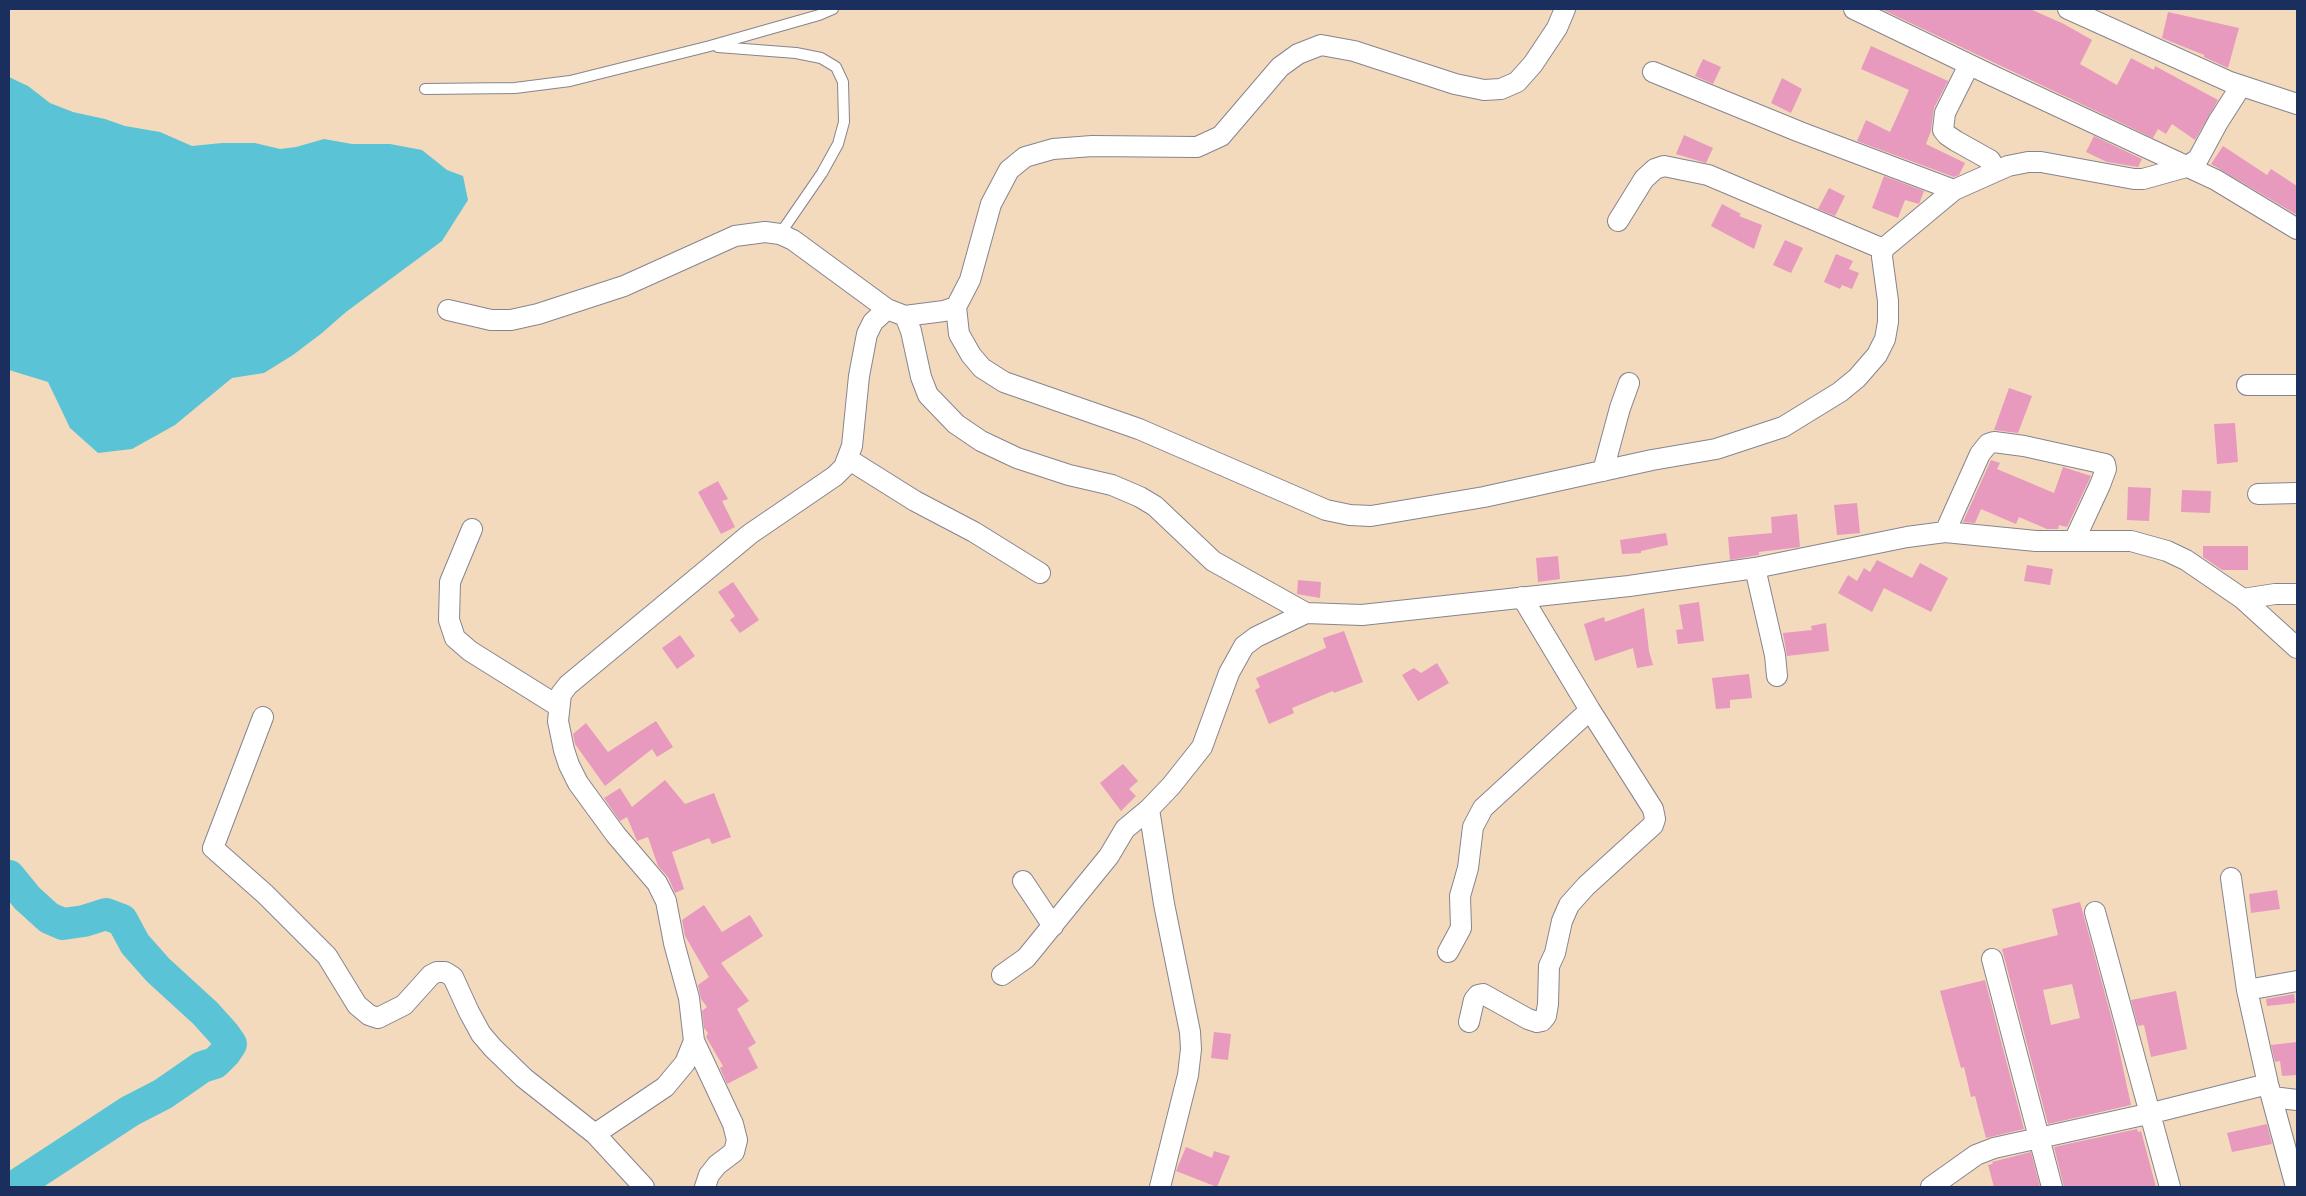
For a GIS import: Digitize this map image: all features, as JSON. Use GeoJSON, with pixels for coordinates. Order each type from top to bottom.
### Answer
{"type":"FeatureCollection","features":[{"type":"Feature","properties":{"kind":"street"},"geometry":{"type":"LineString","coordinates":[[1565,9],[1557,28],[1533,64],[1517,82],[1501,89],[1484,90],[1454,84],[1354,51],[1321,44],[1298,54],[1280,67],[1221,136],[1197,147],[1092,146],[1053,148],[1025,157],[1009,170],[991,204],[970,280],[956,307],[959,334],[971,355],[982,368],[1004,382],[1140,429],[1326,510],[1350,515],[1371,516],[1484,497],[1652,460],[1716,449],[1783,427],[1840,392],[1877,355],[1885,339],[1888,312],[1882,257],[1884,249],[1954,190],[2018,164],[2040,162],[2134,179],[2186,167],[2198,159],[2218,122],[2241,86]]}},
{"type":"Feature","properties":{"kind":"street"},"geometry":{"type":"LineString","coordinates":[[1854,9],[1969,65],[2216,180],[2297,228]]}},
{"type":"Feature","properties":{"kind":"street"},"geometry":{"type":"LineString","coordinates":[[2068,9],[2241,86],[2297,104]]}},
{"type":"Feature","properties":{"kind":"street"},"geometry":{"type":"LineString","coordinates":[[1969,65],[1945,113],[1943,130],[1946,135],[1990,160],[1997,171]]}},
{"type":"Feature","properties":{"kind":"street"},"geometry":{"type":"LineString","coordinates":[[1653,72],[1800,132],[1954,190]]}},
{"type":"Feature","properties":{"kind":"street"},"geometry":{"type":"LineString","coordinates":[[1618,221],[1644,179],[1656,169],[1664,166],[1708,176],[1884,249]]}},
{"type":"Feature","properties":{"kind":"street"},"geometry":{"type":"LineString","coordinates":[[448,310],[491,320],[511,320],[538,314],[624,286],[735,236],[765,232],[780,234],[800,244],[896,312],[911,330],[921,377],[928,395],[956,424],[981,441],[1017,458],[1069,475],[1112,485],[1140,496],[1155,506],[1213,561],[1306,613],[1362,616],[1629,586],[1755,568],[1907,537],[1945,532],[2036,541],[2131,541],[2168,551],[2186,560],[2243,599],[2297,648]]}},
{"type":"Feature","properties":{"kind":"street"},"geometry":{"type":"LineString","coordinates":[[705,1187],[709,1175],[717,1165],[734,1152],[737,1140],[733,1124],[694,1042],[689,998],[674,943],[666,900],[644,865],[616,835],[578,784],[564,750],[558,721],[558,706],[561,694],[568,685],[750,534],[835,476],[844,467],[848,460],[854,430],[858,376],[867,334],[873,322],[896,312],[924,314],[956,307]]}},
{"type":"Feature","properties":{"kind":"street"},"geometry":{"type":"LineString","coordinates":[[1603,471],[1620,408],[1629,383]]}},
{"type":"Feature","properties":{"kind":"street"},"geometry":{"type":"LineString","coordinates":[[2247,385],[2297,385]]}},
{"type":"Feature","properties":{"kind":"street"},"geometry":{"type":"LineString","coordinates":[[1945,532],[1980,454],[1988,444],[1994,442],[2024,446],[2105,464],[2106,469],[2100,485],[2074,541]]}},
{"type":"Feature","properties":{"kind":"street"},"geometry":{"type":"LineString","coordinates":[[848,460],[915,501],[974,532],[1040,573]]}},
{"type":"Feature","properties":{"kind":"street"},"geometry":{"type":"LineString","coordinates":[[2258,494],[2297,493]]}},
{"type":"Feature","properties":{"kind":"street"},"geometry":{"type":"LineString","coordinates":[[472,529],[450,582],[449,620],[455,638],[470,651],[558,706]]}},
{"type":"Feature","properties":{"kind":"street"},"geometry":{"type":"LineString","coordinates":[[1755,568],[1775,655],[1777,676]]}},
{"type":"Feature","properties":{"kind":"street"},"geometry":{"type":"LineString","coordinates":[[2243,599],[2274,594],[2297,594]]}},
{"type":"Feature","properties":{"kind":"street"},"geometry":{"type":"LineString","coordinates":[[1469,1022],[1474,1000],[1478,995],[1483,994],[1528,1019],[1537,1022],[1542,1021],[1546,1016],[1548,1004],[1549,966],[1555,953],[1562,921],[1569,905],[1586,886],[1653,825],[1655,818],[1653,809],[1590,710],[1522,597]]}},
{"type":"Feature","properties":{"kind":"street"},"geometry":{"type":"LineString","coordinates":[[1002,975],[1026,958],[1112,851],[1125,829],[1171,786],[1202,747],[1229,673],[1244,646],[1256,637],[1306,613]]}},
{"type":"Feature","properties":{"kind":"street"},"geometry":{"type":"LineString","coordinates":[[1448,952],[1461,928],[1460,896],[1468,868],[1473,827],[1483,808],[1590,710]]}},
{"type":"Feature","properties":{"kind":"street"},"geometry":{"type":"LineString","coordinates":[[263,717],[213,848],[265,894],[327,956],[356,1005],[369,1015],[378,1018],[404,1005],[431,975],[437,972],[445,972],[453,976],[469,1012],[493,1048],[524,1078],[595,1134],[644,1187]]}},
{"type":"Feature","properties":{"kind":"street"},"geometry":{"type":"LineString","coordinates":[[1148,809],[1162,894],[1190,1032],[1191,1049],[1188,1075],[1160,1187]]}},
{"type":"Feature","properties":{"kind":"street"},"geometry":{"type":"LineString","coordinates":[[2231,878],[2247,990],[2270,1090],[2296,1187]]}},
{"type":"Feature","properties":{"kind":"street"},"geometry":{"type":"LineString","coordinates":[[1023,881],[1053,926]]}},
{"type":"Feature","properties":{"kind":"street"},"geometry":{"type":"LineString","coordinates":[[2095,912],[2152,1113],[2170,1187]]}},
{"type":"Feature","properties":{"kind":"street"},"geometry":{"type":"LineString","coordinates":[[1992,959],[2052,1187]]}},
{"type":"Feature","properties":{"kind":"street"},"geometry":{"type":"LineString","coordinates":[[2247,990],[2297,981]]}},
{"type":"Feature","properties":{"kind":"street"},"geometry":{"type":"LineString","coordinates":[[595,1134],[665,1087],[685,1063],[694,1042]]}},
{"type":"Feature","properties":{"kind":"street"},"geometry":{"type":"LineString","coordinates":[[1931,1187],[1976,1155],[1994,1148],[2038,1137],[2270,1090],[2297,1100]]}},
{"type":"Feature","properties":{"kind":"lane"},"geometry":{"type":"LineString","coordinates":[[425,89],[515,88],[570,81],[710,46],[819,15],[833,9]]}},
{"type":"Feature","properties":{"kind":"lane"},"geometry":{"type":"LineString","coordinates":[[710,46],[796,53],[821,58],[836,68],[844,82],[844,122],[838,144],[822,173],[780,234]]}},
{"type":"Feature","properties":{"kind":"water"},"geometry":{"type":"Polygon","coordinates":[[[9,77],[28,86],[50,103],[73,112],[105,119],[125,126],[160,132],[192,146],[222,143],[255,143],[280,149],[296,147],[324,139],[352,144],[390,144],[422,150],[447,170],[463,176],[468,200],[442,241],[346,312],[293,355],[264,373],[232,378],[175,425],[132,449],[98,453],[70,428],[48,382],[9,370],[9,77]]]}},
{"type":"Feature","properties":{"kind":"building"},"geometry":{"type":"Polygon","coordinates":[[[1881,9],[2030,9],[2064,24],[2092,40],[2080,64],[2117,85],[2131,58],[2154,70],[2155,66],[2218,100],[2195,140],[2172,124],[2166,134],[2158,129],[2153,138],[1881,9]]]}},
{"type":"Feature","properties":{"kind":"building"},"geometry":{"type":"Polygon","coordinates":[[[2168,12],[2239,28],[2228,68],[2204,57],[2204,55],[2162,38],[2168,12]]]}},
{"type":"Feature","properties":{"kind":"building"},"geometry":{"type":"Polygon","coordinates":[[[1871,46],[1948,81],[1934,108],[1931,131],[1926,144],[1965,163],[1959,175],[1954,177],[1857,141],[1866,120],[1890,132],[1909,90],[1861,69],[1871,46]]]}},
{"type":"Feature","properties":{"kind":"building"},"geometry":{"type":"Polygon","coordinates":[[[1703,59],[1721,67],[1713,84],[1695,76],[1703,59]]]}},
{"type":"Feature","properties":{"kind":"building"},"geometry":{"type":"Polygon","coordinates":[[[1782,78],[1802,89],[1791,113],[1771,103],[1782,78]]]}},
{"type":"Feature","properties":{"kind":"building"},"geometry":{"type":"Polygon","coordinates":[[[1684,135],[1713,148],[1706,163],[1676,154],[1684,135]]]}},
{"type":"Feature","properties":{"kind":"building"},"geometry":{"type":"Polygon","coordinates":[[[2094,136],[2142,159],[2138,167],[2107,162],[2086,152],[2094,136]]]}},
{"type":"Feature","properties":{"kind":"building"},"geometry":{"type":"Polygon","coordinates":[[[2223,146],[2267,175],[2271,169],[2297,186],[2297,215],[2211,164],[2223,146]]]}},
{"type":"Feature","properties":{"kind":"building"},"geometry":{"type":"Polygon","coordinates":[[[1884,176],[1924,191],[1919,204],[1905,200],[1898,218],[1872,208],[1884,176]]]}},
{"type":"Feature","properties":{"kind":"building"},"geometry":{"type":"Polygon","coordinates":[[[1829,188],[1845,196],[1835,216],[1818,209],[1829,188]]]}},
{"type":"Feature","properties":{"kind":"building"},"geometry":{"type":"Polygon","coordinates":[[[1722,204],[1741,214],[1739,216],[1762,225],[1754,249],[1711,226],[1722,204]]]}},
{"type":"Feature","properties":{"kind":"building"},"geometry":{"type":"Polygon","coordinates":[[[1785,240],[1803,248],[1791,273],[1773,265],[1785,240]]]}},
{"type":"Feature","properties":{"kind":"building"},"geometry":{"type":"Polygon","coordinates":[[[1836,254],[1853,261],[1849,269],[1859,273],[1852,289],[1842,285],[1840,289],[1824,282],[1836,254]]]}},
{"type":"Feature","properties":{"kind":"building"},"geometry":{"type":"Polygon","coordinates":[[[2009,388],[2032,396],[2018,433],[1994,430],[2009,388]]]}},
{"type":"Feature","properties":{"kind":"building"},"geometry":{"type":"Polygon","coordinates":[[[2235,423],[2238,462],[2217,464],[2214,424],[2235,423]]]}},
{"type":"Feature","properties":{"kind":"building"},"geometry":{"type":"Polygon","coordinates":[[[1991,460],[2000,463],[1997,469],[2054,493],[2063,467],[2091,476],[2067,527],[2059,525],[2058,529],[2047,529],[2019,517],[2016,524],[1981,509],[1975,523],[1963,522],[1991,460]]]}},
{"type":"Feature","properties":{"kind":"building"},"geometry":{"type":"Polygon","coordinates":[[[718,481],[728,499],[722,501],[735,527],[721,534],[698,492],[718,481]]]}},
{"type":"Feature","properties":{"kind":"building"},"geometry":{"type":"Polygon","coordinates":[[[2128,487],[2151,488],[2149,521],[2127,520],[2128,487]]]}},
{"type":"Feature","properties":{"kind":"building"},"geometry":{"type":"Polygon","coordinates":[[[2182,490],[2211,491],[2210,513],[2181,512],[2182,490]]]}},
{"type":"Feature","properties":{"kind":"building"},"geometry":{"type":"Polygon","coordinates":[[[1857,503],[1860,533],[1837,535],[1834,505],[1857,503]]]}},
{"type":"Feature","properties":{"kind":"building"},"geometry":{"type":"Polygon","coordinates":[[[1797,514],[1800,547],[1759,552],[1759,555],[1730,560],[1728,537],[1772,533],[1771,517],[1797,514]]]}},
{"type":"Feature","properties":{"kind":"building"},"geometry":{"type":"Polygon","coordinates":[[[1666,533],[1668,545],[1641,551],[1641,553],[1622,554],[1620,540],[1666,533]]]}},
{"type":"Feature","properties":{"kind":"building"},"geometry":{"type":"Polygon","coordinates":[[[2203,546],[2248,546],[2248,570],[2222,570],[2203,557],[2203,546]]]}},
{"type":"Feature","properties":{"kind":"building"},"geometry":{"type":"Polygon","coordinates":[[[1558,556],[1560,579],[1538,582],[1536,558],[1558,556]]]}},
{"type":"Feature","properties":{"kind":"building"},"geometry":{"type":"Polygon","coordinates":[[[1877,560],[1912,578],[1920,563],[1948,578],[1931,612],[1884,588],[1872,612],[1838,593],[1848,575],[1857,581],[1864,568],[1870,572],[1877,560]]]}},
{"type":"Feature","properties":{"kind":"building"},"geometry":{"type":"Polygon","coordinates":[[[2027,565],[2053,569],[2050,585],[2024,581],[2027,565]]]}},
{"type":"Feature","properties":{"kind":"building"},"geometry":{"type":"Polygon","coordinates":[[[1298,580],[1321,582],[1320,598],[1297,594],[1298,580]]]}},
{"type":"Feature","properties":{"kind":"building"},"geometry":{"type":"Polygon","coordinates":[[[733,582],[759,620],[740,633],[730,620],[735,616],[718,592],[733,582]]]}},
{"type":"Feature","properties":{"kind":"building"},"geometry":{"type":"Polygon","coordinates":[[[1699,602],[1704,641],[1678,644],[1676,630],[1683,629],[1679,605],[1699,602]]]}},
{"type":"Feature","properties":{"kind":"building"},"geometry":{"type":"Polygon","coordinates":[[[1644,608],[1649,651],[1653,665],[1637,668],[1633,648],[1595,661],[1584,624],[1604,617],[1605,622],[1644,608]]]}},
{"type":"Feature","properties":{"kind":"building"},"geometry":{"type":"Polygon","coordinates":[[[1826,623],[1829,651],[1787,656],[1783,633],[1812,630],[1811,626],[1826,623]]]}},
{"type":"Feature","properties":{"kind":"building"},"geometry":{"type":"Polygon","coordinates":[[[1344,631],[1363,682],[1334,693],[1333,691],[1292,708],[1294,713],[1269,724],[1255,690],[1260,687],[1256,678],[1326,648],[1323,638],[1344,631]]]}},
{"type":"Feature","properties":{"kind":"building"},"geometry":{"type":"Polygon","coordinates":[[[680,635],[695,656],[677,669],[662,648],[680,635]]]}},
{"type":"Feature","properties":{"kind":"building"},"geometry":{"type":"Polygon","coordinates":[[[1437,663],[1449,683],[1418,701],[1402,675],[1414,668],[1421,673],[1437,663]]]}},
{"type":"Feature","properties":{"kind":"building"},"geometry":{"type":"Polygon","coordinates":[[[1749,674],[1752,698],[1730,700],[1730,708],[1716,709],[1712,678],[1749,674]]]}},
{"type":"Feature","properties":{"kind":"building"},"geometry":{"type":"Polygon","coordinates":[[[656,721],[673,747],[657,757],[652,749],[605,786],[575,744],[573,734],[586,723],[608,752],[656,721]]]}},
{"type":"Feature","properties":{"kind":"building"},"geometry":{"type":"Polygon","coordinates":[[[1123,764],[1138,781],[1129,789],[1136,796],[1121,811],[1100,783],[1123,764]]]}},
{"type":"Feature","properties":{"kind":"building"},"geometry":{"type":"Polygon","coordinates":[[[665,780],[685,804],[714,793],[731,837],[712,844],[709,838],[672,852],[684,889],[675,893],[668,877],[658,866],[648,837],[637,841],[627,817],[620,821],[604,798],[620,788],[632,807],[665,780]]]}},
{"type":"Feature","properties":{"kind":"building"},"geometry":{"type":"Polygon","coordinates":[[[2277,890],[2280,909],[2251,913],[2249,894],[2277,890]]]}},
{"type":"Feature","properties":{"kind":"building"},"geometry":{"type":"Polygon","coordinates":[[[2080,902],[2115,1031],[2131,1105],[2048,1124],[2002,949],[2058,935],[2052,909],[2080,902]],[[2072,984],[2043,990],[2051,1025],[2080,1018],[2072,984]]]}},
{"type":"Feature","properties":{"kind":"building"},"geometry":{"type":"Polygon","coordinates":[[[704,905],[722,932],[750,915],[763,936],[721,963],[749,1001],[737,1009],[756,1043],[748,1048],[758,1068],[727,1084],[720,1068],[723,1066],[706,1037],[708,1033],[704,1028],[702,1011],[707,1007],[701,999],[698,985],[709,977],[685,936],[682,920],[704,905]]]}},
{"type":"Feature","properties":{"kind":"building"},"geometry":{"type":"Polygon","coordinates":[[[1985,980],[2024,1129],[1986,1138],[1975,1096],[1971,1097],[1964,1067],[1961,1068],[1940,991],[1985,980]]]}},
{"type":"Feature","properties":{"kind":"building"},"geometry":{"type":"Polygon","coordinates":[[[2176,991],[2187,1049],[2151,1057],[2144,1025],[2138,1026],[2131,1000],[2176,991]]]}},
{"type":"Feature","properties":{"kind":"building"},"geometry":{"type":"Polygon","coordinates":[[[2294,994],[2295,1003],[2267,1006],[2266,999],[2294,994]]]}},
{"type":"Feature","properties":{"kind":"building"},"geometry":{"type":"Polygon","coordinates":[[[1214,1032],[1231,1034],[1228,1060],[1211,1058],[1214,1032]]]}},
{"type":"Feature","properties":{"kind":"building"},"geometry":{"type":"Polygon","coordinates":[[[2297,1042],[2297,1075],[2282,1076],[2280,1061],[2275,1062],[2271,1045],[2297,1042]]]}},
{"type":"Feature","properties":{"kind":"building"},"geometry":{"type":"Polygon","coordinates":[[[2267,1124],[2272,1144],[2232,1152],[2227,1133],[2267,1124]]]}},
{"type":"Feature","properties":{"kind":"building"},"geometry":{"type":"Polygon","coordinates":[[[2137,1129],[2138,1132],[2141,1131],[2156,1187],[2064,1187],[2054,1147],[2137,1129]]]}},
{"type":"Feature","properties":{"kind":"building"},"geometry":{"type":"Polygon","coordinates":[[[1186,1147],[1212,1158],[1214,1151],[1230,1156],[1217,1187],[1176,1171],[1186,1147]]]}},
{"type":"Feature","properties":{"kind":"building"},"geometry":{"type":"Polygon","coordinates":[[[2031,1152],[2040,1187],[1994,1187],[1988,1165],[1993,1164],[1992,1162],[2031,1152]]]}},
{"type":"Feature","properties":{"kind":"waterway"},"geometry":{"type":"LineString","coordinates":[[9,876],[27,898],[49,918],[63,924],[84,921],[106,914],[122,920],[135,944],[158,970],[205,1013],[231,1044],[215,1063],[202,1067],[163,1094],[130,1111],[14,1187]]}}]}
